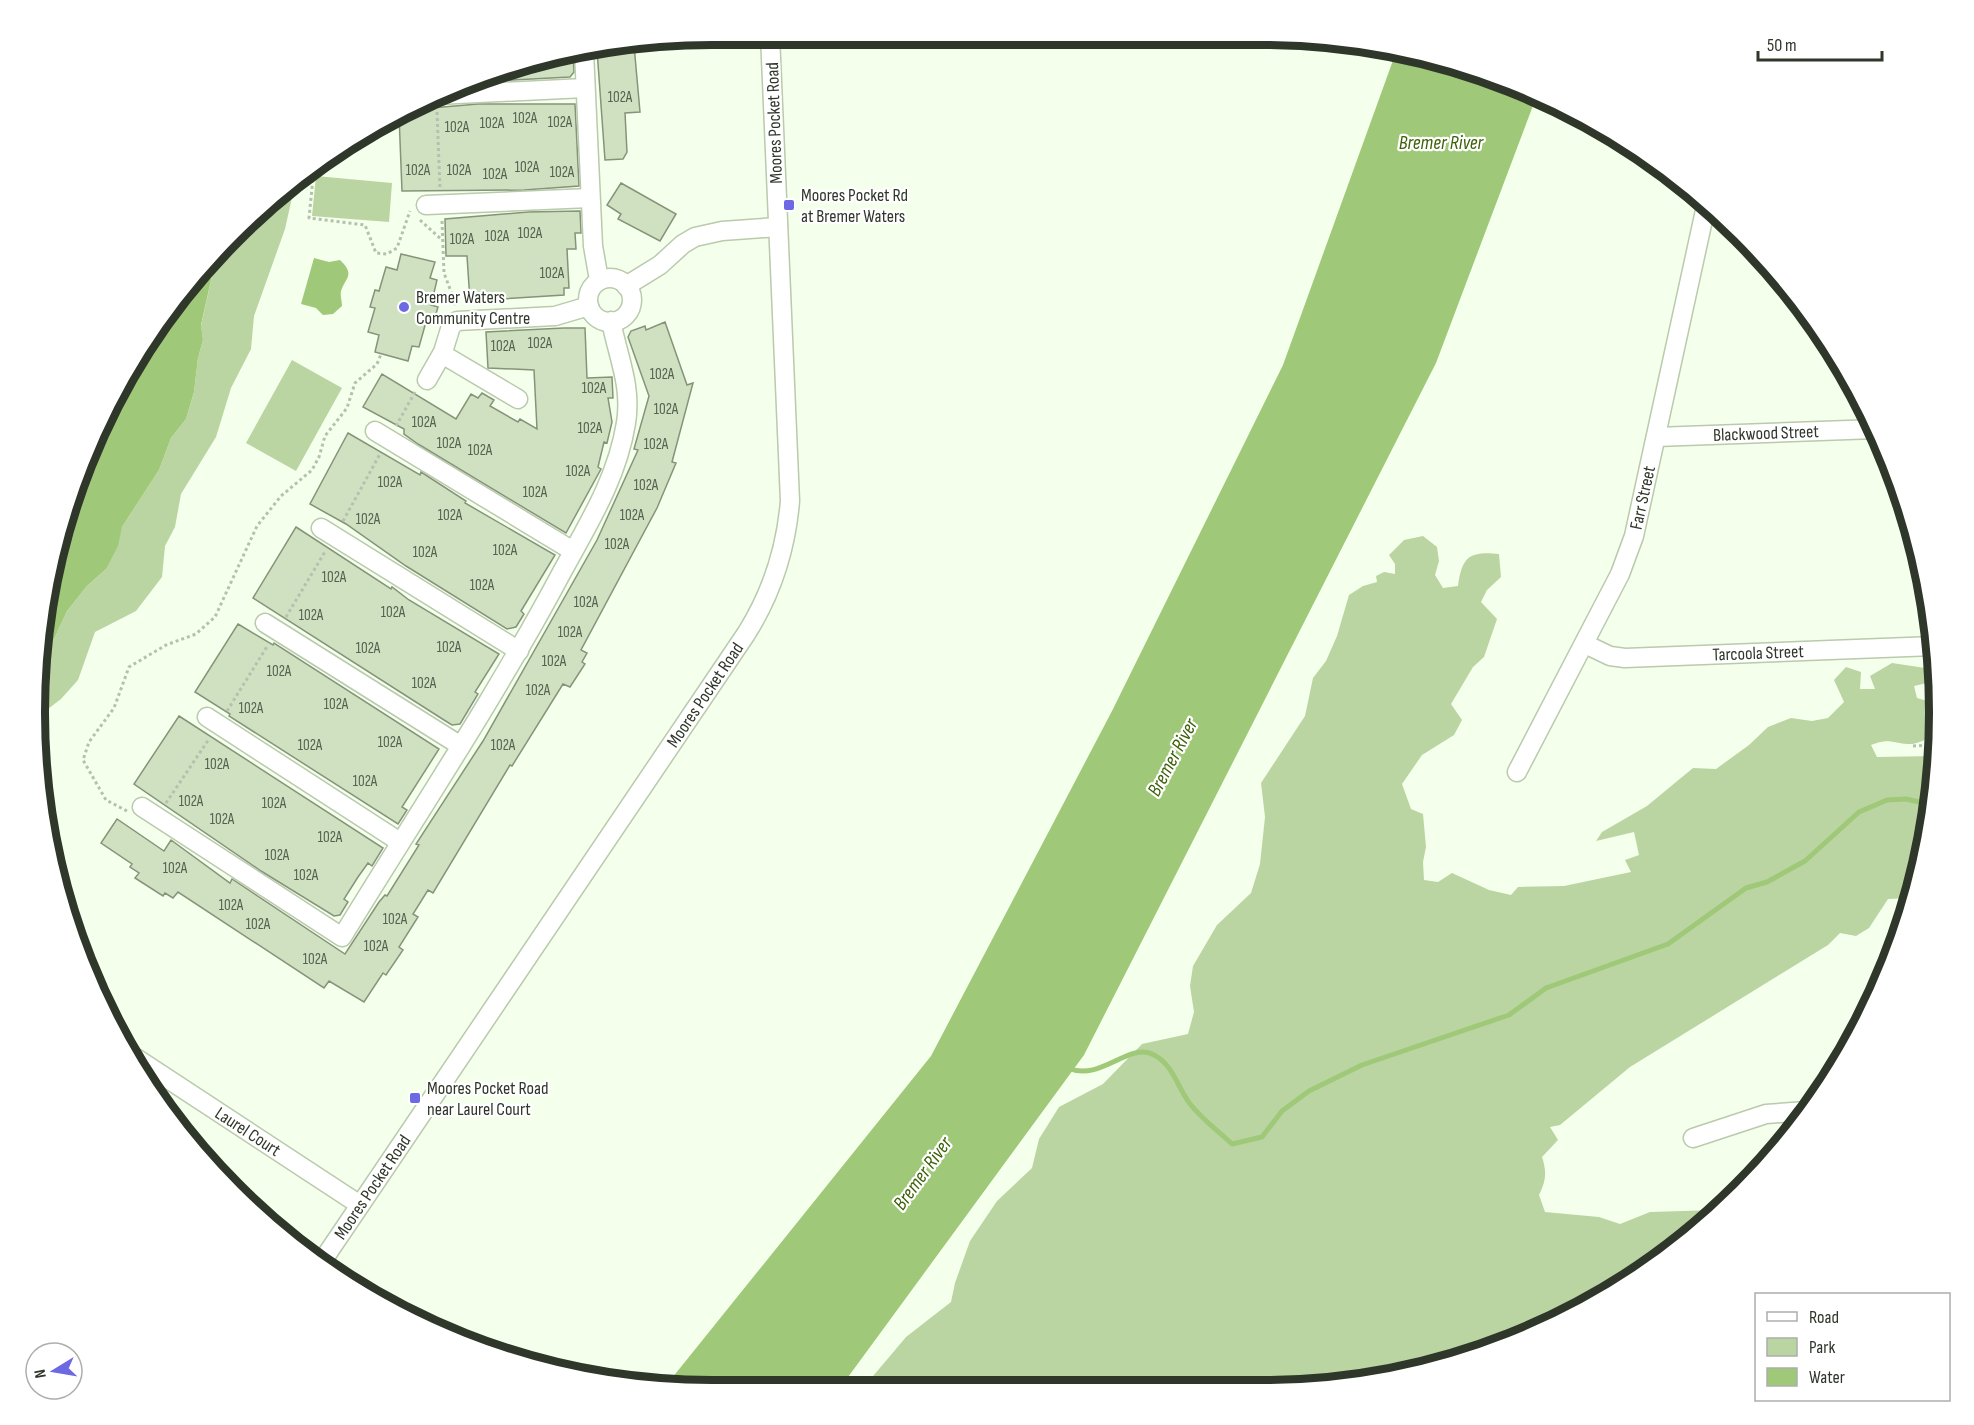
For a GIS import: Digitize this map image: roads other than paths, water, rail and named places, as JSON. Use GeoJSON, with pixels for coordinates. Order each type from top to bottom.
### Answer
{"type":"FeatureCollection","features":[{"type":"Feature","properties":{"kind":"street","name":"Moores Pocket Road"},"geometry":{"type":"LineString","coordinates":[[326,1256],[740,644],[764,602],[784,546],[790,501],[770,45]]}},
{"type":"Feature","properties":{"kind":"street"},"geometry":{"type":"LineString","coordinates":[[584,58],[593,246],[599,280]]}},
{"type":"Feature","properties":{"kind":"street"},"geometry":{"type":"LineString","coordinates":[[451,99],[585,88]]}},
{"type":"Feature","properties":{"kind":"street"},"geometry":{"type":"LineString","coordinates":[[428,208],[590,198]]}},
{"type":"Feature","properties":{"kind":"street","name":"Farr Street"},"geometry":{"type":"LineString","coordinates":[[1517,772],[1620,574],[1634,536],[1704,213]]}},
{"type":"Feature","properties":{"kind":"street"},"geometry":{"type":"LineString","coordinates":[[626,285],[660,265],[682,244],[695,237],[722,231],[778,227]]}},
{"type":"Feature","properties":{"kind":"street"},"geometry":{"type":"LineString","coordinates":[[614,278],[626,285],[631,295],[631,305],[624,316],[612,321],[595,316],[589,306],[589,292],[599,280],[614,278]]}},
{"type":"Feature","properties":{"kind":"street"},"geometry":{"type":"LineString","coordinates":[[427,380],[442,354],[451,326],[460,320],[555,316],[589,306]]}},
{"type":"Feature","properties":{"kind":"street"},"geometry":{"type":"LineString","coordinates":[[149,811],[342,937],[519,651],[614,473],[626,422],[627,378],[612,321]]}},
{"type":"Feature","properties":{"kind":"street"},"geometry":{"type":"LineString","coordinates":[[442,354],[518,399]]}},
{"type":"Feature","properties":{"kind":"street","name":"Blackwood Street"},"geometry":{"type":"LineString","coordinates":[[1656,437],[1866,429]]}},
{"type":"Feature","properties":{"kind":"street"},"geometry":{"type":"LineString","coordinates":[[375,431],[573,551]]}},
{"type":"Feature","properties":{"kind":"street"},"geometry":{"type":"LineString","coordinates":[[328,532],[519,651]]}},
{"type":"Feature","properties":{"kind":"street"},"geometry":{"type":"LineString","coordinates":[[271,627],[461,746]]}},
{"type":"Feature","properties":{"kind":"street","name":"Tarcoola Street"},"geometry":{"type":"LineString","coordinates":[[1585,644],[1610,656],[1625,658],[1925,646]]}},
{"type":"Feature","properties":{"kind":"street"},"geometry":{"type":"LineString","coordinates":[[213,721],[400,842]]}},
{"type":"Feature","properties":{"kind":"street","name":"Laurel Court"},"geometry":{"type":"LineString","coordinates":[[145,1064],[360,1206]]}},
{"type":"Feature","properties":{"kind":"street"},"geometry":{"type":"LineString","coordinates":[[1693,1138],[1766,1114],[1796,1112]]}},
{"type":"Feature","properties":{"kind":"water","name":"Bremer River"},"geometry":{"type":"Polygon","coordinates":[[[1394,58],[1476,80],[1534,104],[1436,363],[1084,1055],[846,1380],[671,1379],[931,1056],[1112,711],[1283,365],[1394,58]]]}},
{"type":"Feature","properties":{"kind":"water"},"geometry":{"type":"Polygon","coordinates":[[[314,258],[329,262],[340,260],[347,269],[348,276],[341,291],[342,306],[333,314],[323,315],[316,308],[301,304],[314,258]]]}},
{"type":"Feature","properties":{"kind":"water"},"geometry":{"type":"Polygon","coordinates":[[[213,270],[201,325],[203,340],[198,358],[194,392],[186,419],[171,438],[159,470],[122,527],[118,546],[106,569],[87,586],[67,611],[49,645],[58,582],[80,498],[96,457],[134,379],[157,342],[213,270]]]}},
{"type":"Feature","properties":{"kind":"waterway"},"geometry":{"type":"LineString","coordinates":[[1068,1068],[1080,1071],[1091,1070],[1133,1054],[1143,1052],[1152,1054],[1170,1070],[1195,1110],[1232,1144],[1262,1137],[1282,1111],[1309,1091],[1362,1065],[1509,1015],[1546,988],[1668,944],[1746,888],[1767,882],[1805,861],[1859,812],[1887,800],[1906,799],[1923,803]]}},
{"type":"Feature","properties":{"kind":"place","name":"Moores Pocket Rd at Bremer Waters"},"geometry":{"type":"Point","coordinates":[789,205]}},
{"type":"Feature","properties":{"kind":"place","name":"Bremer Waters Community Centre"},"geometry":{"type":"Point","coordinates":[404,307]}},
{"type":"Feature","properties":{"kind":"place","name":"Moores Pocket Road near Laurel Court"},"geometry":{"type":"Point","coordinates":[415,1098]}}]}
